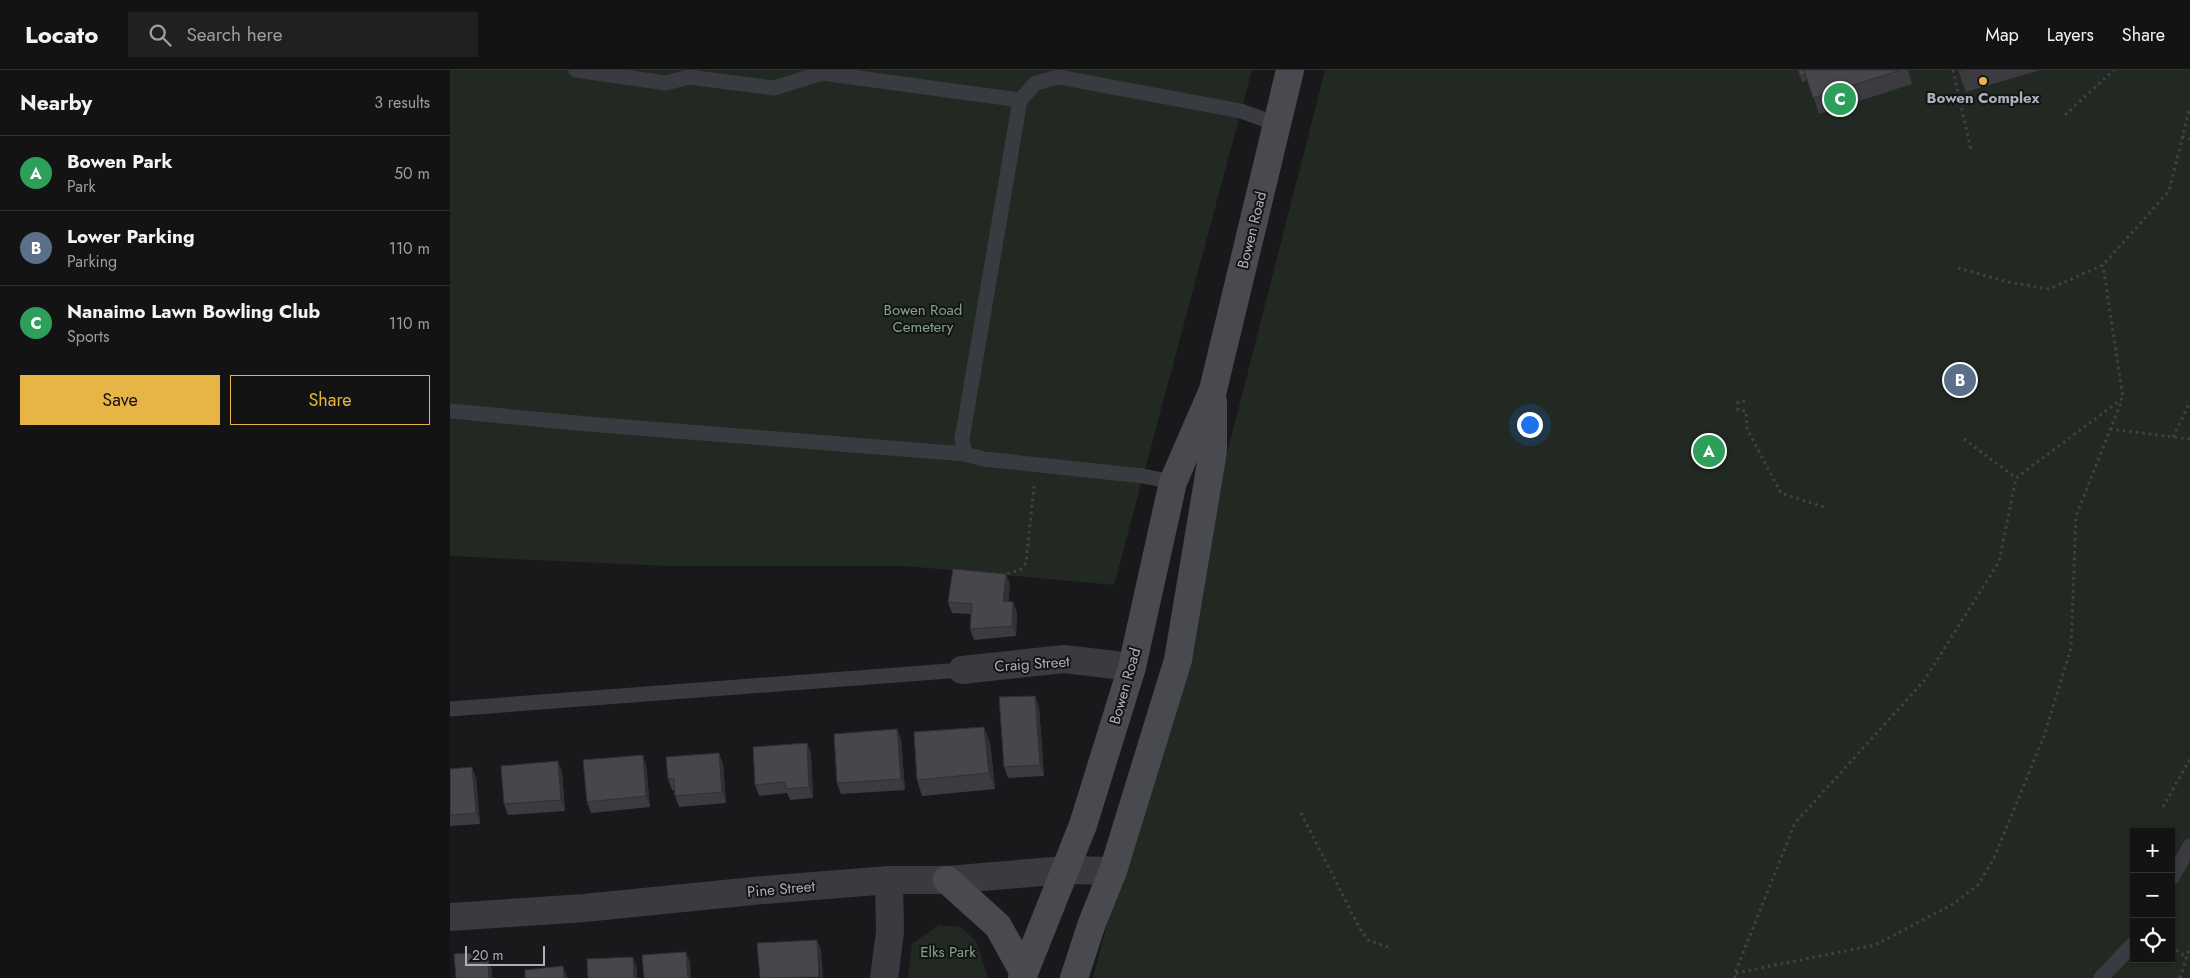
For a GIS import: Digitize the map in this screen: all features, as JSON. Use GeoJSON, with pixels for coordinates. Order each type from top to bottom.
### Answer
{"type":"FeatureCollection","features":[{"type":"Feature","properties":{"kind":"main road","name":"Bowen Road"},"geometry":{"type":"LineString","coordinates":[[1023,976],[1083,825],[1132,667],[1174,482],[1213,390],[1290,70]]}},
{"type":"Feature","properties":{"kind":"main road","name":"Bowen Road"},"geometry":{"type":"LineString","coordinates":[[1074,978],[1092,923],[1113,871],[1178,660],[1213,451],[1213,390]]}},
{"type":"Feature","properties":{"kind":"main road"},"geometry":{"type":"LineString","coordinates":[[947,880],[998,926],[1023,976]]}},
{"type":"Feature","properties":{"kind":"street","name":"Craig Street"},"geometry":{"type":"LineString","coordinates":[[962,670],[1064,659],[1132,667]]}},
{"type":"Feature","properties":{"kind":"street","name":"Pine Street"},"geometry":{"type":"LineString","coordinates":[[450,917],[584,908],[889,880],[947,880],[1065,870],[1113,871]]}},
{"type":"Feature","properties":{"kind":"street"},"geometry":{"type":"LineString","coordinates":[[884,978],[890,932],[889,880]]}},
{"type":"Feature","properties":{"kind":"lane"},"geometry":{"type":"LineString","coordinates":[[576,70],[666,83],[689,77],[774,88],[822,73],[1020,100]]}},
{"type":"Feature","properties":{"kind":"lane"},"geometry":{"type":"LineString","coordinates":[[965,454],[962,439],[1020,100],[1036,83],[1058,77],[1241,111],[1277,124]]}},
{"type":"Feature","properties":{"kind":"lane"},"geometry":{"type":"LineString","coordinates":[[450,411],[965,454],[984,459],[1143,476],[1174,482]]}},
{"type":"Feature","properties":{"kind":"lane"},"geometry":{"type":"LineString","coordinates":[[450,710],[962,670]]}},
{"type":"Feature","properties":{"kind":"lane"},"geometry":{"type":"LineString","coordinates":[[2175,873],[2190,846]]}},
{"type":"Feature","properties":{"kind":"lane"},"geometry":{"type":"LineString","coordinates":[[2101,978],[2130,948]]}},
{"type":"Feature","properties":{"kind":"path"},"geometry":{"type":"LineString","coordinates":[[1953,70],[1971,150]]}},
{"type":"Feature","properties":{"kind":"path"},"geometry":{"type":"LineString","coordinates":[[2065,115],[2114,70]]}},
{"type":"Feature","properties":{"kind":"path"},"geometry":{"type":"LineString","coordinates":[[1958,268],[2008,282],[2049,289],[2103,265],[2169,191],[2190,107]]}},
{"type":"Feature","properties":{"kind":"path"},"geometry":{"type":"LineString","coordinates":[[2182,137],[2190,139]]}},
{"type":"Feature","properties":{"kind":"path"},"geometry":{"type":"LineString","coordinates":[[1735,973],[1875,945],[1953,904],[1978,884],[1994,858],[2044,736],[2071,648],[2076,516],[2122,398],[2103,265]]}},
{"type":"Feature","properties":{"kind":"path"},"geometry":{"type":"LineString","coordinates":[[1735,978],[1735,973],[1795,823],[1923,682],[1999,562],[2016,478],[2122,398]]}},
{"type":"Feature","properties":{"kind":"path"},"geometry":{"type":"LineString","coordinates":[[1745,401],[1738,402],[1738,410],[1746,411],[1747,429],[1781,493],[1827,508]]}},
{"type":"Feature","properties":{"kind":"path"},"geometry":{"type":"LineString","coordinates":[[2173,437],[2190,402]]}},
{"type":"Feature","properties":{"kind":"path"},"geometry":{"type":"LineString","coordinates":[[2110,429],[2190,439]]}},
{"type":"Feature","properties":{"kind":"path"},"geometry":{"type":"LineString","coordinates":[[1964,439],[2016,478]]}},
{"type":"Feature","properties":{"kind":"path"},"geometry":{"type":"LineString","coordinates":[[996,576],[1020,570],[1026,563],[1036,465]]}},
{"type":"Feature","properties":{"kind":"path"},"geometry":{"type":"LineString","coordinates":[[2163,807],[2190,760]]}},
{"type":"Feature","properties":{"kind":"path"},"geometry":{"type":"LineString","coordinates":[[1301,813],[1360,929],[1368,940],[1388,947]]}},
{"type":"Feature","properties":{"kind":"path"},"geometry":{"type":"LineString","coordinates":[[2180,978],[2190,946]]}},
{"type":"Feature","properties":{"kind":"path"},"geometry":{"type":"LineString","coordinates":[[2175,949],[2187,958]]}},
{"type":"Feature","properties":{"kind":"green space","name":"Bowen Road Cemetery"},"geometry":{"type":"Polygon","coordinates":[[[450,70],[1252,70],[1114,585],[905,566],[667,566],[450,556],[450,70]]]}},
{"type":"Feature","properties":{"kind":"green space"},"geometry":{"type":"Polygon","coordinates":[[[1325,70],[2190,70],[2190,978],[1093,978],[1325,70]]]}},
{"type":"Feature","properties":{"kind":"green space","name":"Elks Park"},"geometry":{"type":"Polygon","coordinates":[[[939,925],[961,927],[976,941],[988,978],[908,978],[912,944],[939,925]]]}},
{"type":"Feature","properties":{"kind":"building"},"geometry":{"type":"Polygon","coordinates":[[[1798,70],[1804,70],[1806,74],[1800,76],[1798,70]]]}},
{"type":"Feature","properties":{"kind":"building"},"geometry":{"type":"Polygon","coordinates":[[[1804,70],[1901,70],[1813,98],[1804,70]]]}},
{"type":"Feature","properties":{"kind":"building"},"geometry":{"type":"Polygon","coordinates":[[[953,569],[1006,574],[1003,601],[1013,602],[1012,626],[970,629],[972,604],[948,602],[953,569]]]}},
{"type":"Feature","properties":{"kind":"building"},"geometry":{"type":"Polygon","coordinates":[[[1035,696],[1040,765],[1004,767],[999,697],[1035,696]]]}},
{"type":"Feature","properties":{"kind":"building"},"geometry":{"type":"Polygon","coordinates":[[[984,727],[989,773],[917,780],[914,732],[984,727]]]}},
{"type":"Feature","properties":{"kind":"building"},"geometry":{"type":"Polygon","coordinates":[[[897,729],[901,779],[837,783],[834,734],[897,729]]]}},
{"type":"Feature","properties":{"kind":"building"},"geometry":{"type":"Polygon","coordinates":[[[807,743],[809,787],[786,789],[785,782],[755,785],[753,747],[807,743]]]}},
{"type":"Feature","properties":{"kind":"building"},"geometry":{"type":"Polygon","coordinates":[[[719,753],[722,792],[675,796],[674,779],[668,779],[666,757],[719,753]]]}},
{"type":"Feature","properties":{"kind":"building"},"geometry":{"type":"Polygon","coordinates":[[[643,755],[646,796],[587,802],[583,760],[643,755]]]}},
{"type":"Feature","properties":{"kind":"building"},"geometry":{"type":"Polygon","coordinates":[[[558,761],[561,800],[504,804],[501,766],[558,761]]]}},
{"type":"Feature","properties":{"kind":"building"},"geometry":{"type":"Polygon","coordinates":[[[472,767],[476,813],[450,815],[450,769],[472,767]]]}},
{"type":"Feature","properties":{"kind":"building"},"geometry":{"type":"Polygon","coordinates":[[[817,940],[819,977],[760,978],[757,943],[817,940]]]}},
{"type":"Feature","properties":{"kind":"building"},"geometry":{"type":"Polygon","coordinates":[[[686,952],[688,978],[644,978],[642,955],[686,952]]]}},
{"type":"Feature","properties":{"kind":"building"},"geometry":{"type":"Polygon","coordinates":[[[475,953],[476,960],[488,959],[489,978],[456,978],[454,954],[475,953]]]}},
{"type":"Feature","properties":{"kind":"building"},"geometry":{"type":"Polygon","coordinates":[[[633,957],[634,978],[588,978],[587,959],[633,957]]]}},
{"type":"Feature","properties":{"kind":"building"},"geometry":{"type":"Polygon","coordinates":[[[563,966],[564,978],[525,978],[525,970],[563,966]]]}},
{"type":"Feature","properties":{"kind":"place","name":"Bowen Complex"},"geometry":{"type":"Point","coordinates":[1983,81]}},
{"type":"Feature","properties":{"kind":"place","name":"Nanaimo Lawn Bowling Club"},"geometry":{"type":"Point","coordinates":[1840,99]}},
{"type":"Feature","properties":{"kind":"place","name":"Lower Parking"},"geometry":{"type":"Point","coordinates":[1960,380]}},
{"type":"Feature","properties":{"kind":"place","name":"Bowen Park"},"geometry":{"type":"Point","coordinates":[1709,451]}}]}
